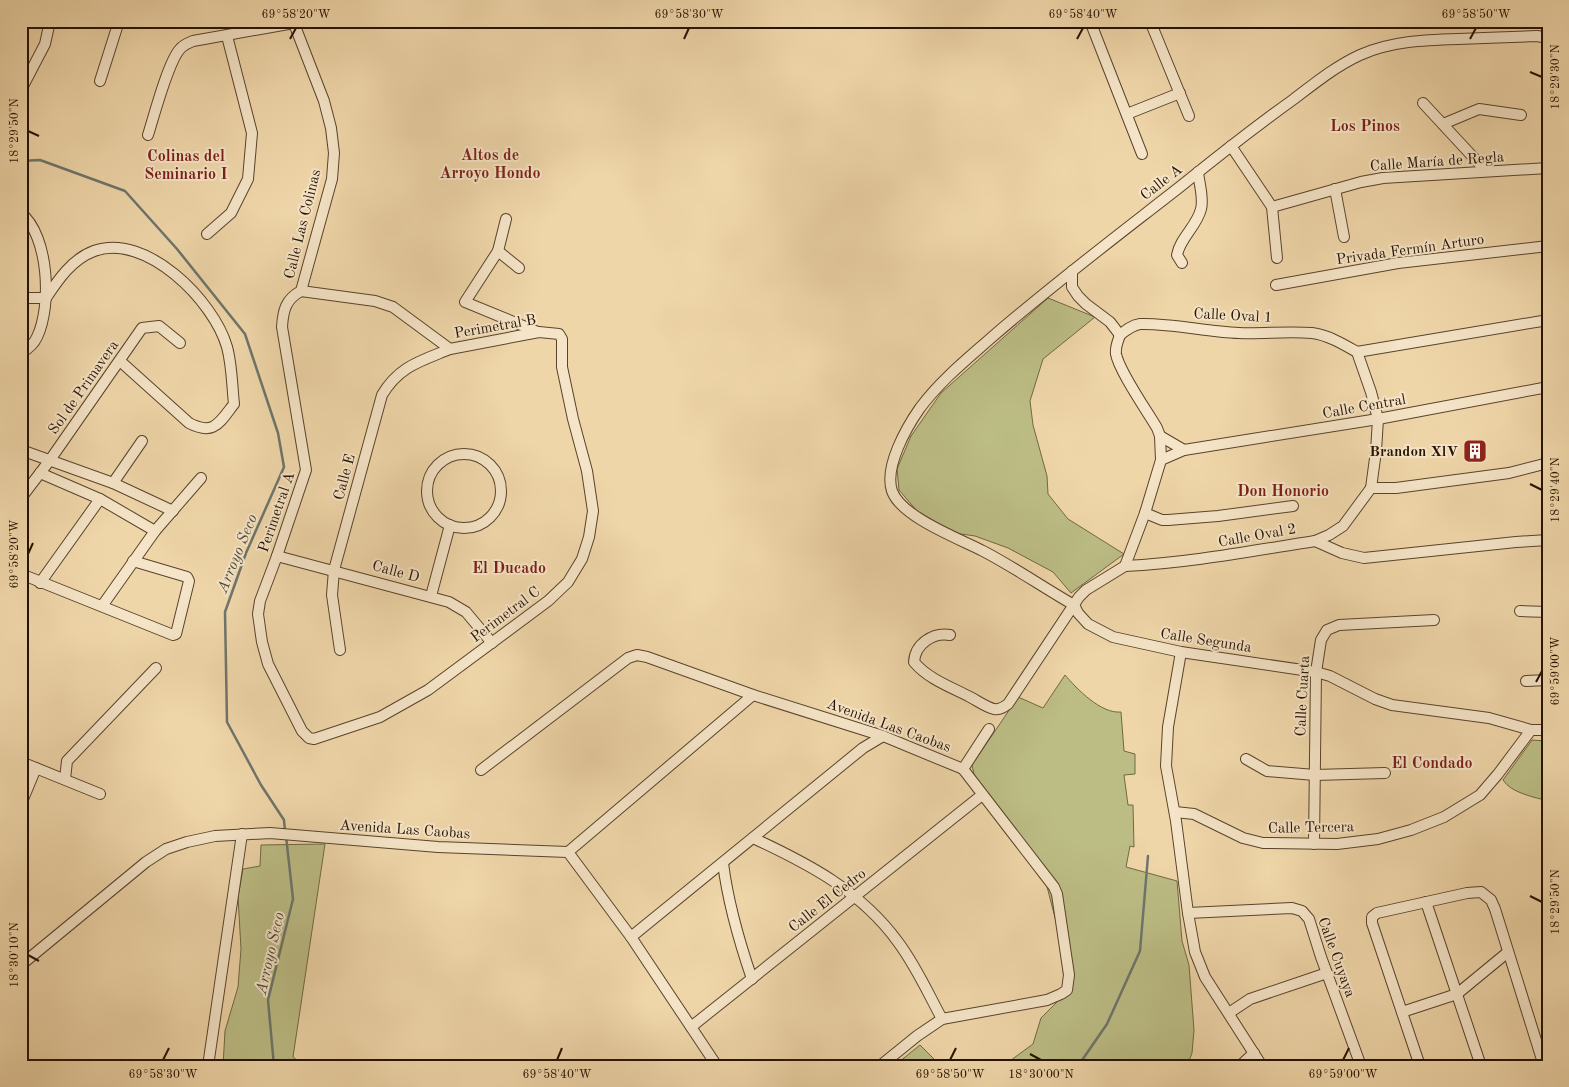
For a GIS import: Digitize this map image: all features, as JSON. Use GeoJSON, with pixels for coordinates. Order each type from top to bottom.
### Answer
{"type":"FeatureCollection","features":[{"type":"Feature","properties":{"kind":"street"},"geometry":{"type":"LineString","coordinates":[[21,90],[45,44],[50,21]]}},
{"type":"Feature","properties":{"kind":"street"},"geometry":{"type":"LineString","coordinates":[[100,81],[119,21]]}},
{"type":"Feature","properties":{"kind":"street"},"geometry":{"type":"LineString","coordinates":[[1090,21],[1142,154]]}},
{"type":"Feature","properties":{"kind":"street"},"geometry":{"type":"LineString","coordinates":[[1150,21],[1189,116]]}},
{"type":"Feature","properties":{"kind":"street"},"geometry":{"type":"LineString","coordinates":[[148,135],[171,66],[179,50],[193,41],[293,22]]}},
{"type":"Feature","properties":{"kind":"street","name":"Calle Las Colinas"},"geometry":{"type":"LineString","coordinates":[[293,22],[310,71],[324,101],[332,128],[334,153],[332,179],[301,291]]}},
{"type":"Feature","properties":{"kind":"street"},"geometry":{"type":"LineString","coordinates":[[208,234],[231,213],[248,179],[252,133],[227,36]]}},
{"type":"Feature","properties":{"kind":"street","name":"Calle A"},"geometry":{"type":"LineString","coordinates":[[894,496],[890,482],[897,450],[905,432],[920,409],[944,380],[1072,271],[1331,71],[1359,55],[1384,45],[1422,40],[1537,36],[1548,38]]}},
{"type":"Feature","properties":{"kind":"street"},"geometry":{"type":"LineString","coordinates":[[1127,114],[1180,92]]}},
{"type":"Feature","properties":{"kind":"street"},"geometry":{"type":"LineString","coordinates":[[1423,103],[1486,171]]}},
{"type":"Feature","properties":{"kind":"street"},"geometry":{"type":"LineString","coordinates":[[1443,124],[1480,108],[1521,116]]}},
{"type":"Feature","properties":{"kind":"street"},"geometry":{"type":"LineString","coordinates":[[1232,146],[1272,207],[1277,258]]}},
{"type":"Feature","properties":{"kind":"street","name":"Calle María de Regla"},"geometry":{"type":"LineString","coordinates":[[1272,207],[1383,178],[1548,168]]}},
{"type":"Feature","properties":{"kind":"street"},"geometry":{"type":"LineString","coordinates":[[1182,263],[1177,255],[1178,250],[1201,207],[1198,172]]}},
{"type":"Feature","properties":{"kind":"street"},"geometry":{"type":"LineString","coordinates":[[1335,189],[1344,237]]}},
{"type":"Feature","properties":{"kind":"street"},"geometry":{"type":"LineString","coordinates":[[21,213],[32,227],[43,251],[46,298],[37,338],[32,346],[21,353]]}},
{"type":"Feature","properties":{"kind":"street"},"geometry":{"type":"LineString","coordinates":[[506,219],[498,251],[466,302],[539,332]]}},
{"type":"Feature","properties":{"kind":"street","name":"Privada Fermín Arturo"},"geometry":{"type":"LineString","coordinates":[[1276,285],[1398,263],[1548,246]]}},
{"type":"Feature","properties":{"kind":"street"},"geometry":{"type":"LineString","coordinates":[[46,298],[66,270],[76,261],[93,251],[118,248],[135,252],[163,265],[183,282],[212,313],[227,347],[234,404],[217,425],[208,429],[199,428],[189,423],[120,361]]}},
{"type":"Feature","properties":{"kind":"street"},"geometry":{"type":"LineString","coordinates":[[498,251],[519,268]]}},
{"type":"Feature","properties":{"kind":"street"},"geometry":{"type":"LineString","coordinates":[[950,635],[933,636],[924,642],[914,658],[914,662],[927,674],[958,691],[996,710],[1003,708],[1008,704],[1079,596],[1125,566],[1145,513],[1161,460],[1160,436],[1124,373],[1116,355],[1116,344],[1120,335],[1110,322],[1078,296],[1072,287],[1072,271]]}},
{"type":"Feature","properties":{"kind":"street","name":"Perimetral B"},"geometry":{"type":"LineString","coordinates":[[301,291],[375,301],[393,307],[450,349],[539,332],[558,334]]}},
{"type":"Feature","properties":{"kind":"street","name":"Perimetral A"},"geometry":{"type":"LineString","coordinates":[[301,291],[292,296],[286,303],[282,314],[282,326],[306,470],[260,601],[258,614],[262,642],[268,664],[302,731],[309,738]]}},
{"type":"Feature","properties":{"kind":"street"},"geometry":{"type":"LineString","coordinates":[[21,298],[46,298]]}},
{"type":"Feature","properties":{"kind":"street"},"geometry":{"type":"LineString","coordinates":[[1378,419],[1357,352],[1548,320]]}},
{"type":"Feature","properties":{"kind":"street","name":"Calle Oval 1"},"geometry":{"type":"LineString","coordinates":[[1120,335],[1129,327],[1137,324],[1241,334],[1313,333],[1329,337],[1357,352]]}},
{"type":"Feature","properties":{"kind":"street","name":"Sol de Primavera"},"geometry":{"type":"LineString","coordinates":[[21,498],[50,460],[142,328],[159,326],[180,344]]}},
{"type":"Feature","properties":{"kind":"street","name":"Perimetral C"},"geometry":{"type":"LineString","coordinates":[[309,738],[319,738],[380,717],[428,690],[548,601],[568,582],[582,559],[589,537],[593,510],[587,471],[562,367],[562,339],[558,334]]}},
{"type":"Feature","properties":{"kind":"street","name":"Calle E"},"geometry":{"type":"LineString","coordinates":[[340,650],[332,595],[334,570],[382,394],[389,383],[402,371],[450,349]]}},
{"type":"Feature","properties":{"kind":"street","name":"Calle Central"},"geometry":{"type":"LineString","coordinates":[[1161,460],[1184,450],[1378,419],[1548,387]]}},
{"type":"Feature","properties":{"kind":"street","name":"Calle Oval 2"},"geometry":{"type":"LineString","coordinates":[[1125,566],[1202,560],[1314,541],[1329,535],[1342,526],[1371,488],[1378,419]]}},
{"type":"Feature","properties":{"kind":"street"},"geometry":{"type":"LineString","coordinates":[[1160,436],[1184,450]]}},
{"type":"Feature","properties":{"kind":"street"},"geometry":{"type":"LineString","coordinates":[[113,483],[142,441]]}},
{"type":"Feature","properties":{"kind":"street"},"geometry":{"type":"LineString","coordinates":[[21,450],[113,483],[173,511]]}},
{"type":"Feature","properties":{"kind":"street"},"geometry":{"type":"LineString","coordinates":[[462,454],[473,455],[492,466],[498,476],[501,486],[498,508],[483,523],[467,528],[450,525],[441,520],[431,506],[428,491],[429,480],[434,470],[442,462],[462,454]]}},
{"type":"Feature","properties":{"kind":"street"},"geometry":{"type":"LineString","coordinates":[[1371,488],[1396,488],[1508,473],[1548,462]]}},
{"type":"Feature","properties":{"kind":"street"},"geometry":{"type":"LineString","coordinates":[[40,473],[100,499],[155,531]]}},
{"type":"Feature","properties":{"kind":"street"},"geometry":{"type":"LineString","coordinates":[[102,606],[155,531],[201,478]]}},
{"type":"Feature","properties":{"kind":"street","name":"Calle Segunda"},"geometry":{"type":"LineString","coordinates":[[894,496],[904,507],[919,518],[956,540],[984,552],[1074,605],[1078,613],[1088,624],[1113,637],[1181,652],[1316,672],[1330,676],[1375,699],[1392,704],[1489,718],[1531,730],[1548,730]]}},
{"type":"Feature","properties":{"kind":"street"},"geometry":{"type":"LineString","coordinates":[[40,583],[100,499]]}},
{"type":"Feature","properties":{"kind":"street"},"geometry":{"type":"LineString","coordinates":[[1145,513],[1162,520],[1168,520],[1218,516],[1293,506]]}},
{"type":"Feature","properties":{"kind":"street"},"geometry":{"type":"LineString","coordinates":[[431,596],[450,525]]}},
{"type":"Feature","properties":{"kind":"street"},"geometry":{"type":"LineString","coordinates":[[1314,541],[1342,553],[1364,558],[1548,540]]}},
{"type":"Feature","properties":{"kind":"street","name":"Calle D"},"geometry":{"type":"LineString","coordinates":[[277,556],[449,602],[466,612],[492,643]]}},
{"type":"Feature","properties":{"kind":"street"},"geometry":{"type":"LineString","coordinates":[[21,574],[173,635],[178,631],[189,581],[187,577],[133,561]]}},
{"type":"Feature","properties":{"kind":"street"},"geometry":{"type":"LineString","coordinates":[[1520,611],[1548,612]]}},
{"type":"Feature","properties":{"kind":"street","name":"Calle Cuarta"},"geometry":{"type":"LineString","coordinates":[[1314,844],[1316,672],[1321,640],[1328,630],[1339,625],[1434,620]]}},
{"type":"Feature","properties":{"kind":"street"},"geometry":{"type":"LineString","coordinates":[[1181,652],[1168,727],[1166,766],[1175,812],[1188,914],[1195,952],[1205,976],[1262,1066]]}},
{"type":"Feature","properties":{"kind":"street","name":"Avenida Las Caobas"},"geometry":{"type":"LineString","coordinates":[[481,770],[628,658],[637,656],[647,657],[753,695],[883,736],[963,769],[1057,894],[1068,966],[1068,986],[1064,993],[1047,1000],[942,1019],[917,1036],[880,1066]]}},
{"type":"Feature","properties":{"kind":"street"},"geometry":{"type":"LineString","coordinates":[[65,779],[67,761],[156,668]]}},
{"type":"Feature","properties":{"kind":"street"},"geometry":{"type":"LineString","coordinates":[[1526,681],[1548,680]]}},
{"type":"Feature","properties":{"kind":"street"},"geometry":{"type":"LineString","coordinates":[[717,1066],[631,937],[568,852],[753,695]]}},
{"type":"Feature","properties":{"kind":"street"},"geometry":{"type":"LineString","coordinates":[[859,728],[863,748]]}},
{"type":"Feature","properties":{"kind":"street"},"geometry":{"type":"LineString","coordinates":[[963,769],[989,729]]}},
{"type":"Feature","properties":{"kind":"street","name":"Calle Tercera"},"geometry":{"type":"LineString","coordinates":[[1175,812],[1194,814],[1243,838],[1263,844],[1337,844],[1378,838],[1411,830],[1444,817],[1480,795],[1531,730]]}},
{"type":"Feature","properties":{"kind":"street"},"geometry":{"type":"LineString","coordinates":[[631,937],[863,748],[883,736]]}},
{"type":"Feature","properties":{"kind":"street"},"geometry":{"type":"LineString","coordinates":[[1246,759],[1267,771],[1315,775],[1385,773]]}},
{"type":"Feature","properties":{"kind":"street"},"geometry":{"type":"LineString","coordinates":[[21,762],[100,794]]}},
{"type":"Feature","properties":{"kind":"street"},"geometry":{"type":"LineString","coordinates":[[21,804],[36,768]]}},
{"type":"Feature","properties":{"kind":"street","name":"Calle El Cedro"},"geometry":{"type":"LineString","coordinates":[[691,1027],[982,795]]}},
{"type":"Feature","properties":{"kind":"street","name":"Avenida Las Caobas"},"geometry":{"type":"LineString","coordinates":[[21,966],[146,862],[166,849],[215,836],[270,833],[438,848],[568,852]]}},
{"type":"Feature","properties":{"kind":"street"},"geometry":{"type":"LineString","coordinates":[[208,1066],[242,834]]}},
{"type":"Feature","properties":{"kind":"street"},"geometry":{"type":"LineString","coordinates":[[753,838],[793,857],[832,879],[876,916],[898,942],[913,964],[942,1019]]}},
{"type":"Feature","properties":{"kind":"street"},"geometry":{"type":"LineString","coordinates":[[723,863],[726,888],[739,942],[752,979]]}},
{"type":"Feature","properties":{"kind":"street"},"geometry":{"type":"LineString","coordinates":[[1420,1066],[1372,923],[1372,917],[1377,913],[1481,892],[1491,900],[1495,909],[1544,1066]]}},
{"type":"Feature","properties":{"kind":"street"},"geometry":{"type":"LineString","coordinates":[[1426,902],[1481,1066]]}},
{"type":"Feature","properties":{"kind":"street","name":"Calle Cuyaya"},"geometry":{"type":"LineString","coordinates":[[1188,914],[1292,908],[1302,911],[1309,919],[1360,1066]]}},
{"type":"Feature","properties":{"kind":"street"},"geometry":{"type":"LineString","coordinates":[[1402,1012],[1457,994],[1508,952]]}},
{"type":"Feature","properties":{"kind":"street"},"geometry":{"type":"LineString","coordinates":[[1229,1014],[1250,999],[1327,973]]}},
{"type":"Feature","properties":{"kind":"street"},"geometry":{"type":"LineString","coordinates":[[1240,1066],[1254,1053]]}},
{"type":"Feature","properties":{"kind":"green space"},"geometry":{"type":"Polygon","coordinates":[[[1048,298],[1095,317],[1043,359],[1030,401],[1033,425],[1047,476],[1048,494],[1068,519],[1124,554],[1071,593],[1053,572],[1008,548],[975,536],[954,533],[917,511],[899,490],[897,469],[911,436],[941,393],[1048,298]]]}},
{"type":"Feature","properties":{"kind":"green space"},"geometry":{"type":"Polygon","coordinates":[[[1065,675],[1090,700],[1113,712],[1121,712],[1124,751],[1135,754],[1135,774],[1124,775],[1128,805],[1133,805],[1134,847],[1130,846],[1126,867],[1177,881],[1182,941],[1189,965],[1194,1030],[1192,1053],[1187,1066],[1003,1066],[1033,1044],[1041,1018],[1065,994],[1061,941],[1044,875],[975,779],[972,765],[1018,697],[1043,708],[1065,675]]]}},
{"type":"Feature","properties":{"kind":"green space"},"geometry":{"type":"Polygon","coordinates":[[[1532,740],[1546,741],[1548,746],[1548,801],[1517,791],[1503,780],[1532,740]]]}},
{"type":"Feature","properties":{"kind":"green space"},"geometry":{"type":"Polygon","coordinates":[[[325,844],[293,1057],[304,1066],[223,1066],[225,1031],[238,987],[241,949],[238,897],[243,869],[260,866],[261,845],[325,844]]]}},
{"type":"Feature","properties":{"kind":"green space"},"geometry":{"type":"Polygon","coordinates":[[[920,1045],[941,1066],[894,1066],[920,1045]]]}},
{"type":"Feature","properties":{"kind":"waterway","name":"Arroyo Seco"},"geometry":{"type":"LineString","coordinates":[[21,161],[40,160],[125,191],[177,249],[245,334],[278,433],[284,467],[246,553],[225,612],[227,722],[261,785],[284,820],[285,831]]}},
{"type":"Feature","properties":{"kind":"waterway","name":"Arroyo Seco"},"geometry":{"type":"LineString","coordinates":[[274,1066],[268,1000],[293,899],[286,836]]}},
{"type":"Feature","properties":{"kind":"waterway"},"geometry":{"type":"LineString","coordinates":[[1078,1066],[1107,1024],[1140,951],[1148,856]]}},
{"type":"Feature","properties":{"kind":"place","name":"Brandon XlV"},"geometry":{"type":"Point","coordinates":[1475,451]}},
{"type":"Feature","properties":{"kind":"district","name":"Los Pinos"},"geometry":{"type":"Point","coordinates":[1365,125]}},
{"type":"Feature","properties":{"kind":"district","name":"Altos de Arroyo Hondo"},"geometry":{"type":"Point","coordinates":[490,163]}},
{"type":"Feature","properties":{"kind":"district","name":"Colinas del Seminario I"},"geometry":{"type":"Point","coordinates":[186,164]}},
{"type":"Feature","properties":{"kind":"district","name":"Don Honorio"},"geometry":{"type":"Point","coordinates":[1283,490]}},
{"type":"Feature","properties":{"kind":"district","name":"El Ducado"},"geometry":{"type":"Point","coordinates":[509,567]}},
{"type":"Feature","properties":{"kind":"district","name":"El Condado"},"geometry":{"type":"Point","coordinates":[1432,762]}}]}
